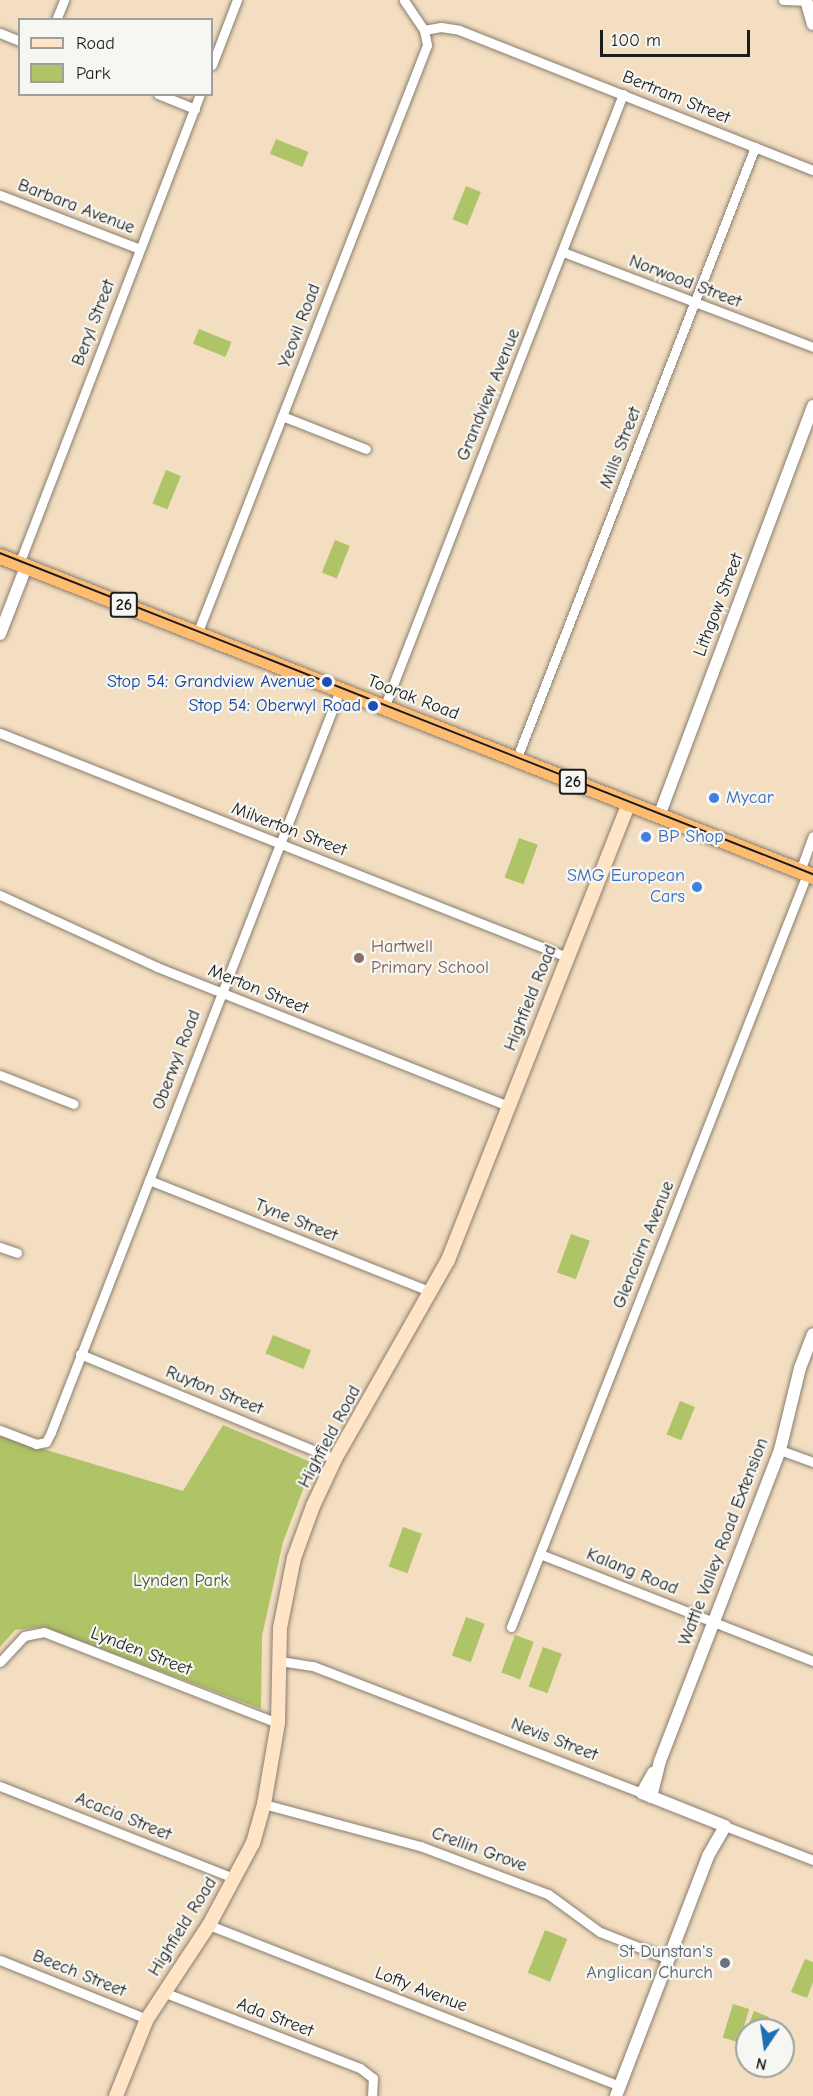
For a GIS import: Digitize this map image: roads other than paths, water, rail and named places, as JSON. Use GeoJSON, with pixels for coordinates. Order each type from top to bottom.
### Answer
{"type":"FeatureCollection","features":[{"type":"Feature","properties":{"kind":"highway","name":"Toorak Road"},"geometry":{"type":"LineString","coordinates":[[0,556],[807,874]]}},
{"type":"Feature","properties":{"kind":"main road","name":"Highfield Road"},"geometry":{"type":"LineString","coordinates":[[116,2096],[147,2019],[209,1925],[253,1843],[264,1804],[278,1723],[280,1628],[294,1558],[335,1459],[432,1292],[448,1260],[629,804]]}},
{"type":"Feature","properties":{"kind":"street"},"geometry":{"type":"LineString","coordinates":[[57,18],[64,0]]}},
{"type":"Feature","properties":{"kind":"street"},"geometry":{"type":"LineString","coordinates":[[213,62],[237,0]]}},
{"type":"Feature","properties":{"kind":"street"},"geometry":{"type":"LineString","coordinates":[[404,0],[424,30]]}},
{"type":"Feature","properties":{"kind":"street"},"geometry":{"type":"LineString","coordinates":[[783,0],[806,0],[813,24]]}},
{"type":"Feature","properties":{"kind":"street","name":"Bertram Street"},"geometry":{"type":"LineString","coordinates":[[424,30],[441,27],[459,30],[813,170]]}},
{"type":"Feature","properties":{"kind":"street","name":"Yeovil Road"},"geometry":{"type":"LineString","coordinates":[[197,634],[428,45],[424,30]]}},
{"type":"Feature","properties":{"kind":"street"},"geometry":{"type":"LineString","coordinates":[[0,33],[18,40]]}},
{"type":"Feature","properties":{"kind":"street","name":"Grandview Avenue"},"geometry":{"type":"LineString","coordinates":[[384,708],[623,94]]}},
{"type":"Feature","properties":{"kind":"street"},"geometry":{"type":"LineString","coordinates":[[163,96],[195,109]]}},
{"type":"Feature","properties":{"kind":"street","name":"Beryl Street"},"geometry":{"type":"LineString","coordinates":[[23,565],[199,96]]}},
{"type":"Feature","properties":{"kind":"street","name":"Mills Street"},"geometry":{"type":"LineString","coordinates":[[516,760],[755,147]]}},
{"type":"Feature","properties":{"kind":"street","name":"Barbara Avenue"},"geometry":{"type":"LineString","coordinates":[[0,195],[140,249]]}},
{"type":"Feature","properties":{"kind":"street","name":"Norwood Street"},"geometry":{"type":"LineString","coordinates":[[563,252],[795,343],[813,347]]}},
{"type":"Feature","properties":{"kind":"street","name":"Norwood Street"},"geometry":{"type":"LineString","coordinates":[[795,343],[813,354]]}},
{"type":"Feature","properties":{"kind":"street","name":"Lithgow Street"},"geometry":{"type":"LineString","coordinates":[[659,816],[813,406]]}},
{"type":"Feature","properties":{"kind":"street"},"geometry":{"type":"LineString","coordinates":[[282,416],[366,448]]}},
{"type":"Feature","properties":{"kind":"street"},"geometry":{"type":"LineString","coordinates":[[0,634],[23,565]]}},
{"type":"Feature","properties":{"kind":"street","name":"Oberwyl Road"},"geometry":{"type":"LineString","coordinates":[[0,1430],[36,1444],[46,1442],[340,690]]}},
{"type":"Feature","properties":{"kind":"street","name":"Milverton Street"},"geometry":{"type":"LineString","coordinates":[[0,733],[567,957]]}},
{"type":"Feature","properties":{"kind":"street","name":"Glencairn Avenue"},"geometry":{"type":"LineString","coordinates":[[511,1627],[807,874],[813,836]]}},
{"type":"Feature","properties":{"kind":"street","name":"Merton Street"},"geometry":{"type":"LineString","coordinates":[[0,895],[221,994],[508,1106]]}},
{"type":"Feature","properties":{"kind":"street"},"geometry":{"type":"LineString","coordinates":[[0,1075],[75,1104]]}},
{"type":"Feature","properties":{"kind":"street","name":"Tyne Street"},"geometry":{"type":"LineString","coordinates":[[149,1180],[432,1292]]}},
{"type":"Feature","properties":{"kind":"street"},"geometry":{"type":"LineString","coordinates":[[0,1247],[17,1253]]}},
{"type":"Feature","properties":{"kind":"street","name":"Wattle Valley Road Extension"},"geometry":{"type":"LineString","coordinates":[[647,1795],[780,1450],[798,1374],[813,1334]]}},
{"type":"Feature","properties":{"kind":"street","name":"Ruyton Street"},"geometry":{"type":"LineString","coordinates":[[80,1354],[335,1459]]}},
{"type":"Feature","properties":{"kind":"street"},"geometry":{"type":"LineString","coordinates":[[780,1450],[813,1462]]}},
{"type":"Feature","properties":{"kind":"street","name":"Kalang Road"},"geometry":{"type":"LineString","coordinates":[[540,1554],[813,1661]]}},
{"type":"Feature","properties":{"kind":"street","name":"Lynden Street"},"geometry":{"type":"LineString","coordinates":[[0,1662],[24,1635],[44,1632],[278,1723]]}},
{"type":"Feature","properties":{"kind":"street","name":"Nevis Street"},"geometry":{"type":"LineString","coordinates":[[280,1661],[313,1666],[813,1860]]}},
{"type":"Feature","properties":{"kind":"street","name":"Acacia Street"},"geometry":{"type":"LineString","coordinates":[[0,1786],[234,1878]]}},
{"type":"Feature","properties":{"kind":"street","name":"Crellin Grove"},"geometry":{"type":"LineString","coordinates":[[264,1804],[436,1851],[548,1893],[600,1932],[669,1959]]}},
{"type":"Feature","properties":{"kind":"street"},"geometry":{"type":"LineString","coordinates":[[618,2091],[720,1824]]}},
{"type":"Feature","properties":{"kind":"street","name":"Lofty Avenue"},"geometry":{"type":"LineString","coordinates":[[209,1925],[618,2091]]}},
{"type":"Feature","properties":{"kind":"street","name":"Beech Street"},"geometry":{"type":"LineString","coordinates":[[0,1960],[147,2019]]}},
{"type":"Feature","properties":{"kind":"street","name":"Ada Street"},"geometry":{"type":"LineString","coordinates":[[163,1992],[360,2068],[373,2078],[372,2096]]}},
{"type":"Feature","properties":{"kind":"tram line"},"geometry":{"type":"LineString","coordinates":[[0,553],[813,874]]}},
{"type":"Feature","properties":{"kind":"place","name":"Stop 54: Grandview Avenue"},"geometry":{"type":"Point","coordinates":[327,682]}},
{"type":"Feature","properties":{"kind":"place","name":"Stop 54: Oberwyl Road"},"geometry":{"type":"Point","coordinates":[373,706]}},
{"type":"Feature","properties":{"kind":"place","name":"Mycar"},"geometry":{"type":"Point","coordinates":[714,798]}},
{"type":"Feature","properties":{"kind":"place","name":"BP Shop"},"geometry":{"type":"Point","coordinates":[646,837]}},
{"type":"Feature","properties":{"kind":"place","name":"SMG European Cars"},"geometry":{"type":"Point","coordinates":[697,887]}},
{"type":"Feature","properties":{"kind":"place","name":"Hartwell Primary School"},"geometry":{"type":"Point","coordinates":[359,958]}},
{"type":"Feature","properties":{"kind":"place","name":"St Dunstan's Anglican Church"},"geometry":{"type":"Point","coordinates":[725,1963]}},
{"type":"Feature","properties":{"kind":"park label","name":"Lynden Park"},"geometry":{"type":"Point","coordinates":[181,1581]}}]}
